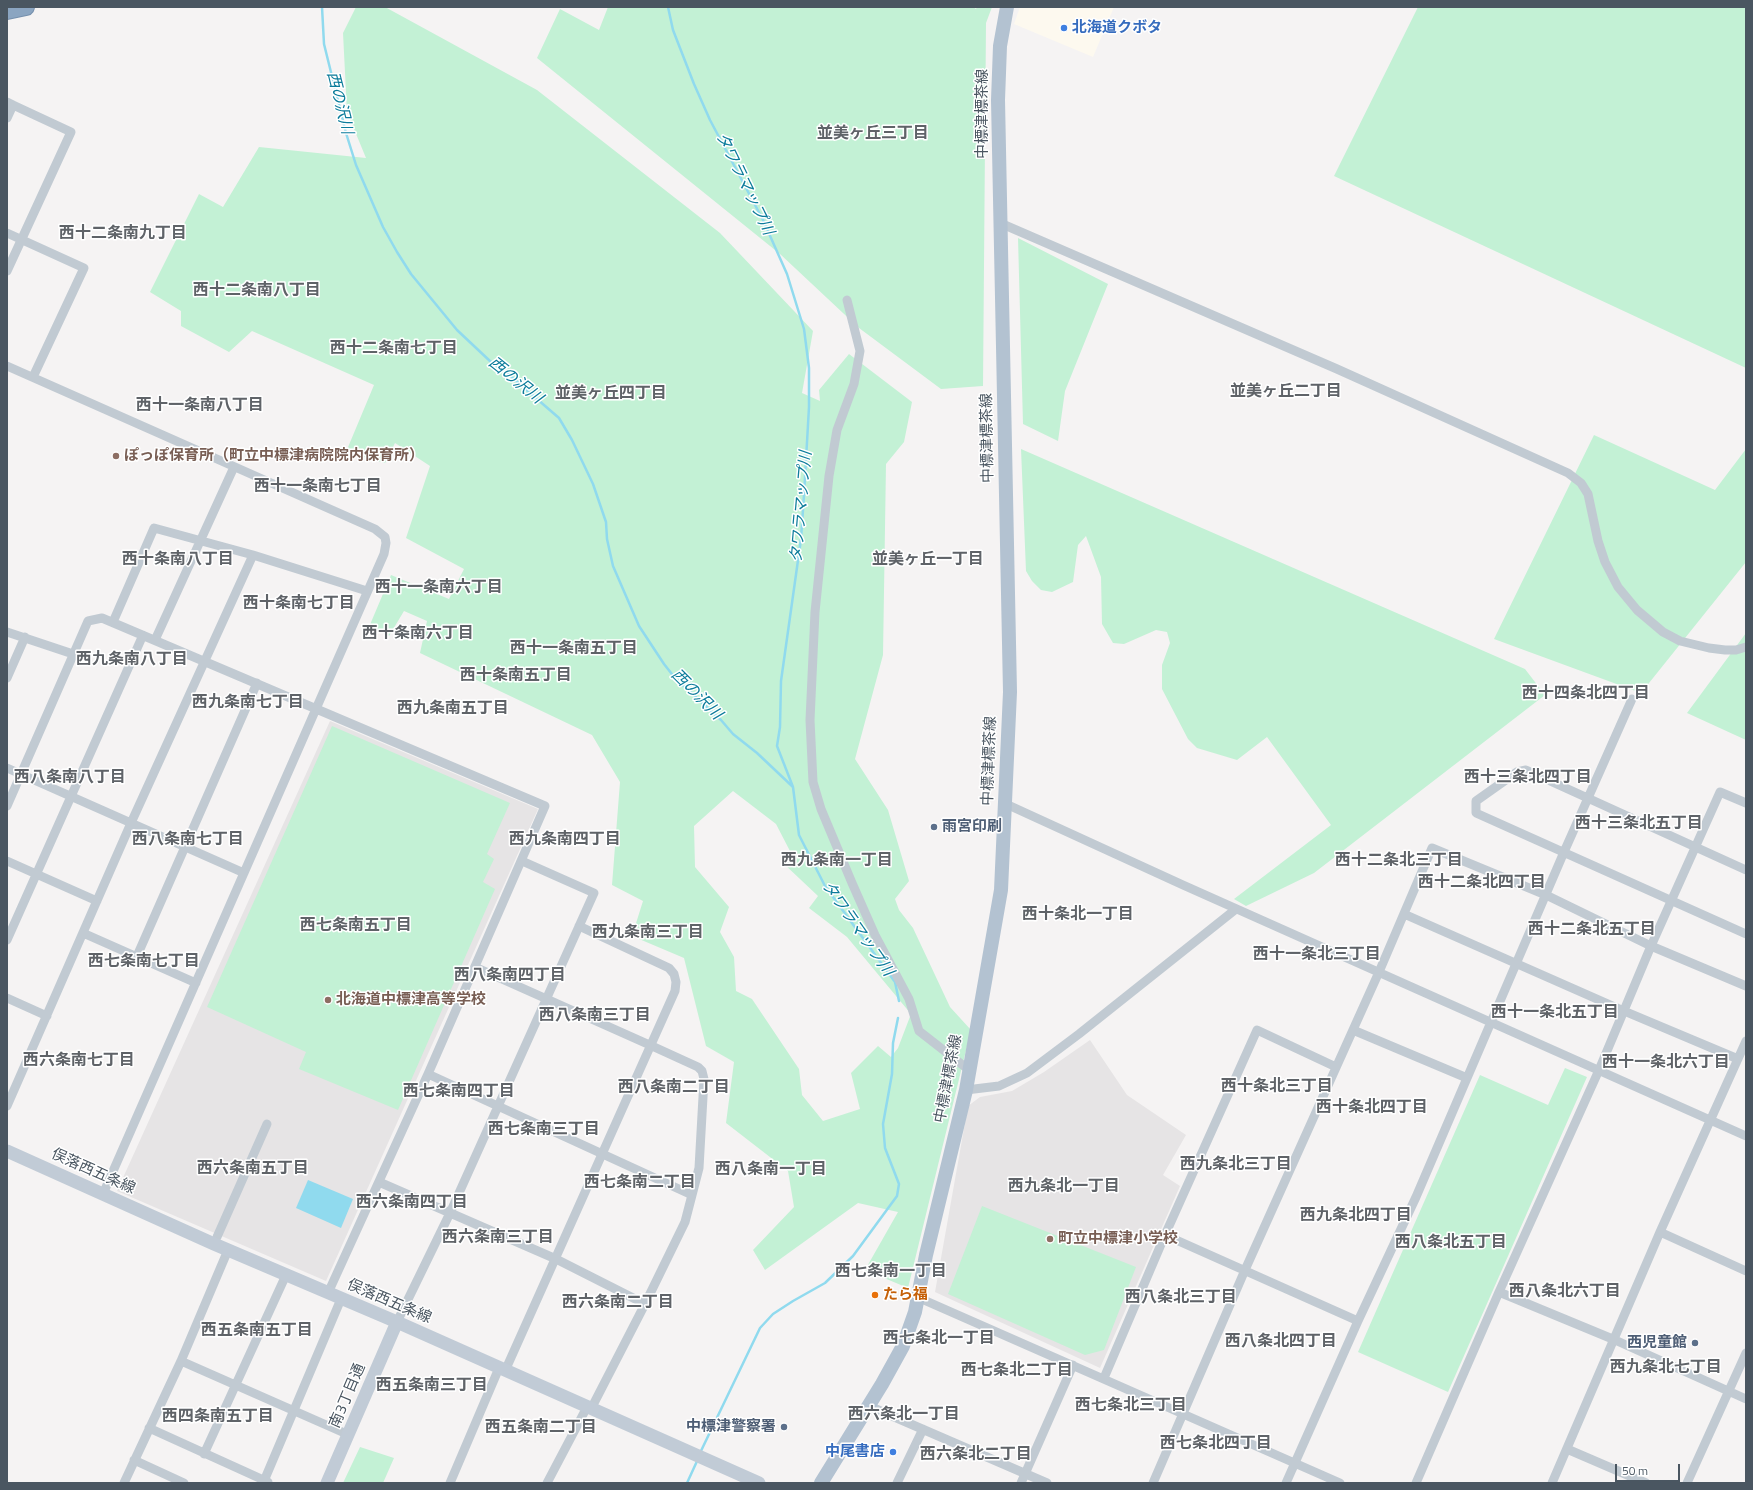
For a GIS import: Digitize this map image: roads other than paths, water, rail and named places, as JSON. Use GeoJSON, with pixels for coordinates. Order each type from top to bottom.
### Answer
{"type":"FeatureCollection","features":[{"type":"Feature","properties":{"kind":"highway"},"geometry":{"type":"LineString","coordinates":[[7,11],[26,7]]}},
{"type":"Feature","properties":{"kind":"main road","name":"中標津標茶線"},"geometry":{"type":"LineString","coordinates":[[821,1483],[869,1406],[903,1346],[915,1312],[966,1090],[1001,890],[1010,692],[998,100],[1000,46],[1007,7]]}},
{"type":"Feature","properties":{"kind":"main road","name":"俣落西五条線"},"geometry":{"type":"LineString","coordinates":[[7,1151],[228,1250],[397,1322],[759,1483]]}},
{"type":"Feature","properties":{"kind":"main road","name":"南3丁目通"},"geometry":{"type":"LineString","coordinates":[[327,1483],[397,1322]]}},
{"type":"Feature","properties":{"kind":"street"},"geometry":{"type":"LineString","coordinates":[[7,118],[10,103],[71,132],[7,271]]}},
{"type":"Feature","properties":{"kind":"street"},"geometry":{"type":"LineString","coordinates":[[1000,223],[1337,369],[1568,473],[1581,483],[1588,494],[1598,541],[1605,562],[1618,587],[1637,610],[1663,632],[1680,641],[1725,650],[1736,650],[1746,647]]}},
{"type":"Feature","properties":{"kind":"street"},"geometry":{"type":"LineString","coordinates":[[7,233],[84,268],[33,377]]}},
{"type":"Feature","properties":{"kind":"street"},"geometry":{"type":"LineString","coordinates":[[847,300],[850,315],[858,337],[860,352],[854,384],[837,430],[829,476],[814,612],[810,720],[813,782],[821,809],[852,883],[875,935],[909,999],[919,1031],[969,1070]]}},
{"type":"Feature","properties":{"kind":"street"},"geometry":{"type":"LineString","coordinates":[[7,366],[382,533],[385,537],[387,547],[103,1194]]}},
{"type":"Feature","properties":{"kind":"street"},"geometry":{"type":"LineString","coordinates":[[155,640],[199,540],[234,467]]}},
{"type":"Feature","properties":{"kind":"street"},"geometry":{"type":"LineString","coordinates":[[114,622],[154,528],[199,540],[367,591]]}},
{"type":"Feature","properties":{"kind":"street"},"geometry":{"type":"LineString","coordinates":[[7,1106],[131,823],[253,556]]}},
{"type":"Feature","properties":{"kind":"street"},"geometry":{"type":"LineString","coordinates":[[7,806],[22,775],[88,622],[102,618],[545,806],[428,1074],[328,1293]]}},
{"type":"Feature","properties":{"kind":"street"},"geometry":{"type":"LineString","coordinates":[[7,632],[73,654]]}},
{"type":"Feature","properties":{"kind":"street"},"geometry":{"type":"LineString","coordinates":[[7,940],[143,635]]}},
{"type":"Feature","properties":{"kind":"street"},"geometry":{"type":"LineString","coordinates":[[7,678],[25,637]]}},
{"type":"Feature","properties":{"kind":"street"},"geometry":{"type":"LineString","coordinates":[[137,956],[257,683]]}},
{"type":"Feature","properties":{"kind":"street"},"geometry":{"type":"LineString","coordinates":[[1286,1483],[1358,1321],[1416,1197],[1564,852],[1632,699]]}},
{"type":"Feature","properties":{"kind":"street"},"geometry":{"type":"LineString","coordinates":[[7,768],[244,873]]}},
{"type":"Feature","properties":{"kind":"street"},"geometry":{"type":"LineString","coordinates":[[1746,870],[1526,770],[1517,772],[1476,801],[1476,813],[1746,934]]}},
{"type":"Feature","properties":{"kind":"street"},"geometry":{"type":"LineString","coordinates":[[1416,1483],[1720,792],[1746,803]]}},
{"type":"Feature","properties":{"kind":"street"},"geometry":{"type":"LineString","coordinates":[[1006,804],[1236,909],[1746,1136]]}},
{"type":"Feature","properties":{"kind":"street"},"geometry":{"type":"LineString","coordinates":[[1153,1483],[1245,1270],[1379,972],[1432,848],[1546,896],[1652,946],[1746,986]]}},
{"type":"Feature","properties":{"kind":"street"},"geometry":{"type":"LineString","coordinates":[[7,861],[97,901]]}},
{"type":"Feature","properties":{"kind":"street"},"geometry":{"type":"LineString","coordinates":[[397,1322],[450,1213],[594,894],[522,861]]}},
{"type":"Feature","properties":{"kind":"street"},"geometry":{"type":"LineString","coordinates":[[966,1090],[999,1086],[1027,1073],[1085,1030],[1236,909]]}},
{"type":"Feature","properties":{"kind":"street"},"geometry":{"type":"LineString","coordinates":[[1404,914],[1624,1011],[1738,1059]]}},
{"type":"Feature","properties":{"kind":"street"},"geometry":{"type":"LineString","coordinates":[[450,1483],[502,1369],[556,1259],[602,1154],[652,1046],[675,991],[676,982],[674,974],[669,968],[580,926]]}},
{"type":"Feature","properties":{"kind":"street"},"geometry":{"type":"LineString","coordinates":[[83,933],[196,983]]}},
{"type":"Feature","properties":{"kind":"street"},"geometry":{"type":"LineString","coordinates":[[474,967],[698,1067],[702,1071],[704,1079],[699,1168],[685,1222],[645,1304],[547,1483]]}},
{"type":"Feature","properties":{"kind":"street"},"geometry":{"type":"LineString","coordinates":[[7,998],[47,1016]]}},
{"type":"Feature","properties":{"kind":"street"},"geometry":{"type":"LineString","coordinates":[[1104,1378],[1165,1235],[1257,1030],[1336,1067]]}},
{"type":"Feature","properties":{"kind":"street"},"geometry":{"type":"LineString","coordinates":[[1353,1030],[1467,1078]]}},
{"type":"Feature","properties":{"kind":"street"},"geometry":{"type":"LineString","coordinates":[[1552,1483],[1615,1340],[1660,1232],[1746,1042]]}},
{"type":"Feature","properties":{"kind":"street"},"geometry":{"type":"LineString","coordinates":[[428,1074],[692,1196]]}},
{"type":"Feature","properties":{"kind":"street"},"geometry":{"type":"LineString","coordinates":[[217,1237],[267,1124]]}},
{"type":"Feature","properties":{"kind":"street"},"geometry":{"type":"LineString","coordinates":[[379,1182],[556,1259],[645,1304]]}},
{"type":"Feature","properties":{"kind":"street"},"geometry":{"type":"LineString","coordinates":[[1660,1232],[1746,1270]]}},
{"type":"Feature","properties":{"kind":"street"},"geometry":{"type":"LineString","coordinates":[[1165,1235],[1358,1321]]}},
{"type":"Feature","properties":{"kind":"street"},"geometry":{"type":"LineString","coordinates":[[124,1483],[181,1361],[228,1250]]}},
{"type":"Feature","properties":{"kind":"street"},"geometry":{"type":"LineString","coordinates":[[204,1454],[286,1275]]}},
{"type":"Feature","properties":{"kind":"street"},"geometry":{"type":"LineString","coordinates":[[1500,1292],[1615,1340],[1746,1399]]}},
{"type":"Feature","properties":{"kind":"street"},"geometry":{"type":"LineString","coordinates":[[918,1297],[1340,1483]]}},
{"type":"Feature","properties":{"kind":"street"},"geometry":{"type":"LineString","coordinates":[[149,1428],[266,1482],[293,1411],[341,1299]]}},
{"type":"Feature","properties":{"kind":"street"},"geometry":{"type":"LineString","coordinates":[[1688,1483],[1746,1353]]}},
{"type":"Feature","properties":{"kind":"street"},"geometry":{"type":"LineString","coordinates":[[181,1361],[349,1435]]}},
{"type":"Feature","properties":{"kind":"street"},"geometry":{"type":"LineString","coordinates":[[1021,1483],[1073,1365]]}},
{"type":"Feature","properties":{"kind":"street"},"geometry":{"type":"LineString","coordinates":[[869,1406],[1047,1483]]}},
{"type":"Feature","properties":{"kind":"street"},"geometry":{"type":"LineString","coordinates":[[897,1483],[923,1429]]}},
{"type":"Feature","properties":{"kind":"street"},"geometry":{"type":"LineString","coordinates":[[1566,1449],[1646,1483]]}},
{"type":"Feature","properties":{"kind":"street"},"geometry":{"type":"LineString","coordinates":[[134,1460],[184,1483]]}},
{"type":"Feature","properties":{"kind":"water"},"geometry":{"type":"Polygon","coordinates":[[[308,1180],[353,1199],[341,1228],[296,1208],[308,1180]]]}},
{"type":"Feature","properties":{"kind":"waterway","name":"西の沢川"},"geometry":{"type":"LineString","coordinates":[[322,7],[324,44],[346,133],[356,165],[383,227],[397,252],[411,274],[457,330],[491,362],[507,373],[559,418],[572,440],[593,484],[606,522],[607,539],[613,566],[639,626],[675,678],[721,720],[733,734],[757,753],[793,787]]}},
{"type":"Feature","properties":{"kind":"waterway","name":"タワラマップ川"},"geometry":{"type":"LineString","coordinates":[[668,7],[673,30],[694,84],[710,120],[763,220],[787,274],[804,329],[809,368],[809,407],[804,495],[801,539],[781,681],[780,727],[777,746],[793,787],[799,835],[825,886],[895,982],[899,1001]]}},
{"type":"Feature","properties":{"kind":"waterway","name":"タワラマップ川"},"geometry":{"type":"LineString","coordinates":[[700,1453],[760,1328],[773,1314],[825,1283],[853,1256],[897,1196],[899,1184],[885,1148],[883,1124],[892,1074],[893,1043],[898,1018]]}},
{"type":"Feature","properties":{"kind":"waterway","name":"タワラマップ川"},"geometry":{"type":"LineString","coordinates":[[687,1483],[698,1459]]}},
{"type":"Feature","properties":{"kind":"place","name":"北海道クボタ"},"geometry":{"type":"Point","coordinates":[1064,28]}},
{"type":"Feature","properties":{"kind":"place","name":"ぽっぽ保育所（町立中標津病院院内保育所）"},"geometry":{"type":"Point","coordinates":[116,456]}},
{"type":"Feature","properties":{"kind":"place","name":"雨宮印刷"},"geometry":{"type":"Point","coordinates":[934,827]}},
{"type":"Feature","properties":{"kind":"place","name":"北海道中標津高等学校"},"geometry":{"type":"Point","coordinates":[328,1000]}},
{"type":"Feature","properties":{"kind":"place","name":"町立中標津小学校"},"geometry":{"type":"Point","coordinates":[1050,1239]}},
{"type":"Feature","properties":{"kind":"place","name":"たら福"},"geometry":{"type":"Point","coordinates":[875,1295]}},
{"type":"Feature","properties":{"kind":"place","name":"西児童館"},"geometry":{"type":"Point","coordinates":[1695,1343]}},
{"type":"Feature","properties":{"kind":"place","name":"中標津警察署"},"geometry":{"type":"Point","coordinates":[784,1427]}},
{"type":"Feature","properties":{"kind":"place","name":"中尾書店"},"geometry":{"type":"Point","coordinates":[893,1452]}},
{"type":"Feature","properties":{"kind":"district","name":"並美ヶ丘三丁目"},"geometry":{"type":"Point","coordinates":[873,134]}},
{"type":"Feature","properties":{"kind":"district","name":"西十二条南九丁目"},"geometry":{"type":"Point","coordinates":[123,234]}},
{"type":"Feature","properties":{"kind":"district","name":"西十二条南八丁目"},"geometry":{"type":"Point","coordinates":[257,291]}},
{"type":"Feature","properties":{"kind":"district","name":"西十二条南七丁目"},"geometry":{"type":"Point","coordinates":[394,349]}},
{"type":"Feature","properties":{"kind":"district","name":"並美ヶ丘二丁目"},"geometry":{"type":"Point","coordinates":[1286,392]}},
{"type":"Feature","properties":{"kind":"district","name":"並美ヶ丘四丁目"},"geometry":{"type":"Point","coordinates":[611,394]}},
{"type":"Feature","properties":{"kind":"district","name":"西十一条南八丁目"},"geometry":{"type":"Point","coordinates":[200,406]}},
{"type":"Feature","properties":{"kind":"district","name":"西十一条南七丁目"},"geometry":{"type":"Point","coordinates":[318,487]}},
{"type":"Feature","properties":{"kind":"district","name":"西十条南八丁目"},"geometry":{"type":"Point","coordinates":[178,560]}},
{"type":"Feature","properties":{"kind":"district","name":"並美ヶ丘一丁目"},"geometry":{"type":"Point","coordinates":[928,560]}},
{"type":"Feature","properties":{"kind":"district","name":"西十一条南六丁目"},"geometry":{"type":"Point","coordinates":[439,588]}},
{"type":"Feature","properties":{"kind":"district","name":"西十条南七丁目"},"geometry":{"type":"Point","coordinates":[299,604]}},
{"type":"Feature","properties":{"kind":"district","name":"西十条南六丁目"},"geometry":{"type":"Point","coordinates":[418,634]}},
{"type":"Feature","properties":{"kind":"district","name":"西十一条南五丁目"},"geometry":{"type":"Point","coordinates":[574,649]}},
{"type":"Feature","properties":{"kind":"district","name":"西九条南八丁目"},"geometry":{"type":"Point","coordinates":[132,660]}},
{"type":"Feature","properties":{"kind":"district","name":"西十条南五丁目"},"geometry":{"type":"Point","coordinates":[516,676]}},
{"type":"Feature","properties":{"kind":"district","name":"西十四条北四丁目"},"geometry":{"type":"Point","coordinates":[1586,694]}},
{"type":"Feature","properties":{"kind":"district","name":"西九条南七丁目"},"geometry":{"type":"Point","coordinates":[248,703]}},
{"type":"Feature","properties":{"kind":"district","name":"西九条南五丁目"},"geometry":{"type":"Point","coordinates":[453,709]}},
{"type":"Feature","properties":{"kind":"district","name":"西八条南八丁目"},"geometry":{"type":"Point","coordinates":[70,778]}},
{"type":"Feature","properties":{"kind":"district","name":"西十三条北四丁目"},"geometry":{"type":"Point","coordinates":[1528,778]}},
{"type":"Feature","properties":{"kind":"district","name":"西十三条北五丁目"},"geometry":{"type":"Point","coordinates":[1639,824]}},
{"type":"Feature","properties":{"kind":"district","name":"西八条南七丁目"},"geometry":{"type":"Point","coordinates":[188,840]}},
{"type":"Feature","properties":{"kind":"district","name":"西九条南四丁目"},"geometry":{"type":"Point","coordinates":[565,840]}},
{"type":"Feature","properties":{"kind":"district","name":"西九条南一丁目"},"geometry":{"type":"Point","coordinates":[837,861]}},
{"type":"Feature","properties":{"kind":"district","name":"西十二条北三丁目"},"geometry":{"type":"Point","coordinates":[1399,861]}},
{"type":"Feature","properties":{"kind":"district","name":"西十二条北四丁目"},"geometry":{"type":"Point","coordinates":[1482,883]}},
{"type":"Feature","properties":{"kind":"district","name":"西十条北一丁目"},"geometry":{"type":"Point","coordinates":[1078,915]}},
{"type":"Feature","properties":{"kind":"district","name":"西七条南五丁目"},"geometry":{"type":"Point","coordinates":[356,926]}},
{"type":"Feature","properties":{"kind":"district","name":"西十二条北五丁目"},"geometry":{"type":"Point","coordinates":[1592,930]}},
{"type":"Feature","properties":{"kind":"district","name":"西九条南三丁目"},"geometry":{"type":"Point","coordinates":[648,933]}},
{"type":"Feature","properties":{"kind":"district","name":"西十一条北三丁目"},"geometry":{"type":"Point","coordinates":[1317,955]}},
{"type":"Feature","properties":{"kind":"district","name":"西七条南七丁目"},"geometry":{"type":"Point","coordinates":[144,962]}},
{"type":"Feature","properties":{"kind":"district","name":"西八条南四丁目"},"geometry":{"type":"Point","coordinates":[510,976]}},
{"type":"Feature","properties":{"kind":"district","name":"西十一条北五丁目"},"geometry":{"type":"Point","coordinates":[1555,1013]}},
{"type":"Feature","properties":{"kind":"district","name":"西八条南三丁目"},"geometry":{"type":"Point","coordinates":[595,1016]}},
{"type":"Feature","properties":{"kind":"district","name":"西六条南七丁目"},"geometry":{"type":"Point","coordinates":[79,1061]}},
{"type":"Feature","properties":{"kind":"district","name":"西十一条北六丁目"},"geometry":{"type":"Point","coordinates":[1666,1063]}},
{"type":"Feature","properties":{"kind":"district","name":"西十条北三丁目"},"geometry":{"type":"Point","coordinates":[1277,1087]}},
{"type":"Feature","properties":{"kind":"district","name":"西八条南二丁目"},"geometry":{"type":"Point","coordinates":[674,1088]}},
{"type":"Feature","properties":{"kind":"district","name":"西七条南四丁目"},"geometry":{"type":"Point","coordinates":[459,1092]}},
{"type":"Feature","properties":{"kind":"district","name":"西十条北四丁目"},"geometry":{"type":"Point","coordinates":[1372,1108]}},
{"type":"Feature","properties":{"kind":"district","name":"西七条南三丁目"},"geometry":{"type":"Point","coordinates":[544,1130]}},
{"type":"Feature","properties":{"kind":"district","name":"西九条北三丁目"},"geometry":{"type":"Point","coordinates":[1236,1165]}},
{"type":"Feature","properties":{"kind":"district","name":"西六条南五丁目"},"geometry":{"type":"Point","coordinates":[253,1169]}},
{"type":"Feature","properties":{"kind":"district","name":"西八条南一丁目"},"geometry":{"type":"Point","coordinates":[771,1170]}},
{"type":"Feature","properties":{"kind":"district","name":"西七条南二丁目"},"geometry":{"type":"Point","coordinates":[640,1183]}},
{"type":"Feature","properties":{"kind":"district","name":"西九条北一丁目"},"geometry":{"type":"Point","coordinates":[1064,1187]}},
{"type":"Feature","properties":{"kind":"district","name":"西六条南四丁目"},"geometry":{"type":"Point","coordinates":[412,1203]}},
{"type":"Feature","properties":{"kind":"district","name":"西九条北四丁目"},"geometry":{"type":"Point","coordinates":[1356,1216]}},
{"type":"Feature","properties":{"kind":"district","name":"西六条南三丁目"},"geometry":{"type":"Point","coordinates":[498,1238]}},
{"type":"Feature","properties":{"kind":"district","name":"西八条北五丁目"},"geometry":{"type":"Point","coordinates":[1451,1243]}},
{"type":"Feature","properties":{"kind":"district","name":"西七条南一丁目"},"geometry":{"type":"Point","coordinates":[891,1272]}},
{"type":"Feature","properties":{"kind":"district","name":"西八条北六丁目"},"geometry":{"type":"Point","coordinates":[1565,1292]}},
{"type":"Feature","properties":{"kind":"district","name":"西八条北三丁目"},"geometry":{"type":"Point","coordinates":[1181,1298]}},
{"type":"Feature","properties":{"kind":"district","name":"西六条南二丁目"},"geometry":{"type":"Point","coordinates":[618,1303]}},
{"type":"Feature","properties":{"kind":"district","name":"西五条南五丁目"},"geometry":{"type":"Point","coordinates":[257,1331]}},
{"type":"Feature","properties":{"kind":"district","name":"西七条北一丁目"},"geometry":{"type":"Point","coordinates":[939,1339]}},
{"type":"Feature","properties":{"kind":"district","name":"西八条北四丁目"},"geometry":{"type":"Point","coordinates":[1281,1342]}},
{"type":"Feature","properties":{"kind":"district","name":"西九条北七丁目"},"geometry":{"type":"Point","coordinates":[1666,1368]}},
{"type":"Feature","properties":{"kind":"district","name":"西七条北二丁目"},"geometry":{"type":"Point","coordinates":[1017,1371]}},
{"type":"Feature","properties":{"kind":"district","name":"西五条南三丁目"},"geometry":{"type":"Point","coordinates":[432,1386]}},
{"type":"Feature","properties":{"kind":"district","name":"西七条北三丁目"},"geometry":{"type":"Point","coordinates":[1131,1406]}},
{"type":"Feature","properties":{"kind":"district","name":"西六条北一丁目"},"geometry":{"type":"Point","coordinates":[904,1415]}},
{"type":"Feature","properties":{"kind":"district","name":"西四条南五丁目"},"geometry":{"type":"Point","coordinates":[218,1417]}},
{"type":"Feature","properties":{"kind":"district","name":"西五条南二丁目"},"geometry":{"type":"Point","coordinates":[541,1428]}},
{"type":"Feature","properties":{"kind":"district","name":"西七条北四丁目"},"geometry":{"type":"Point","coordinates":[1216,1444]}},
{"type":"Feature","properties":{"kind":"district","name":"西六条北二丁目"},"geometry":{"type":"Point","coordinates":[976,1455]}}]}
